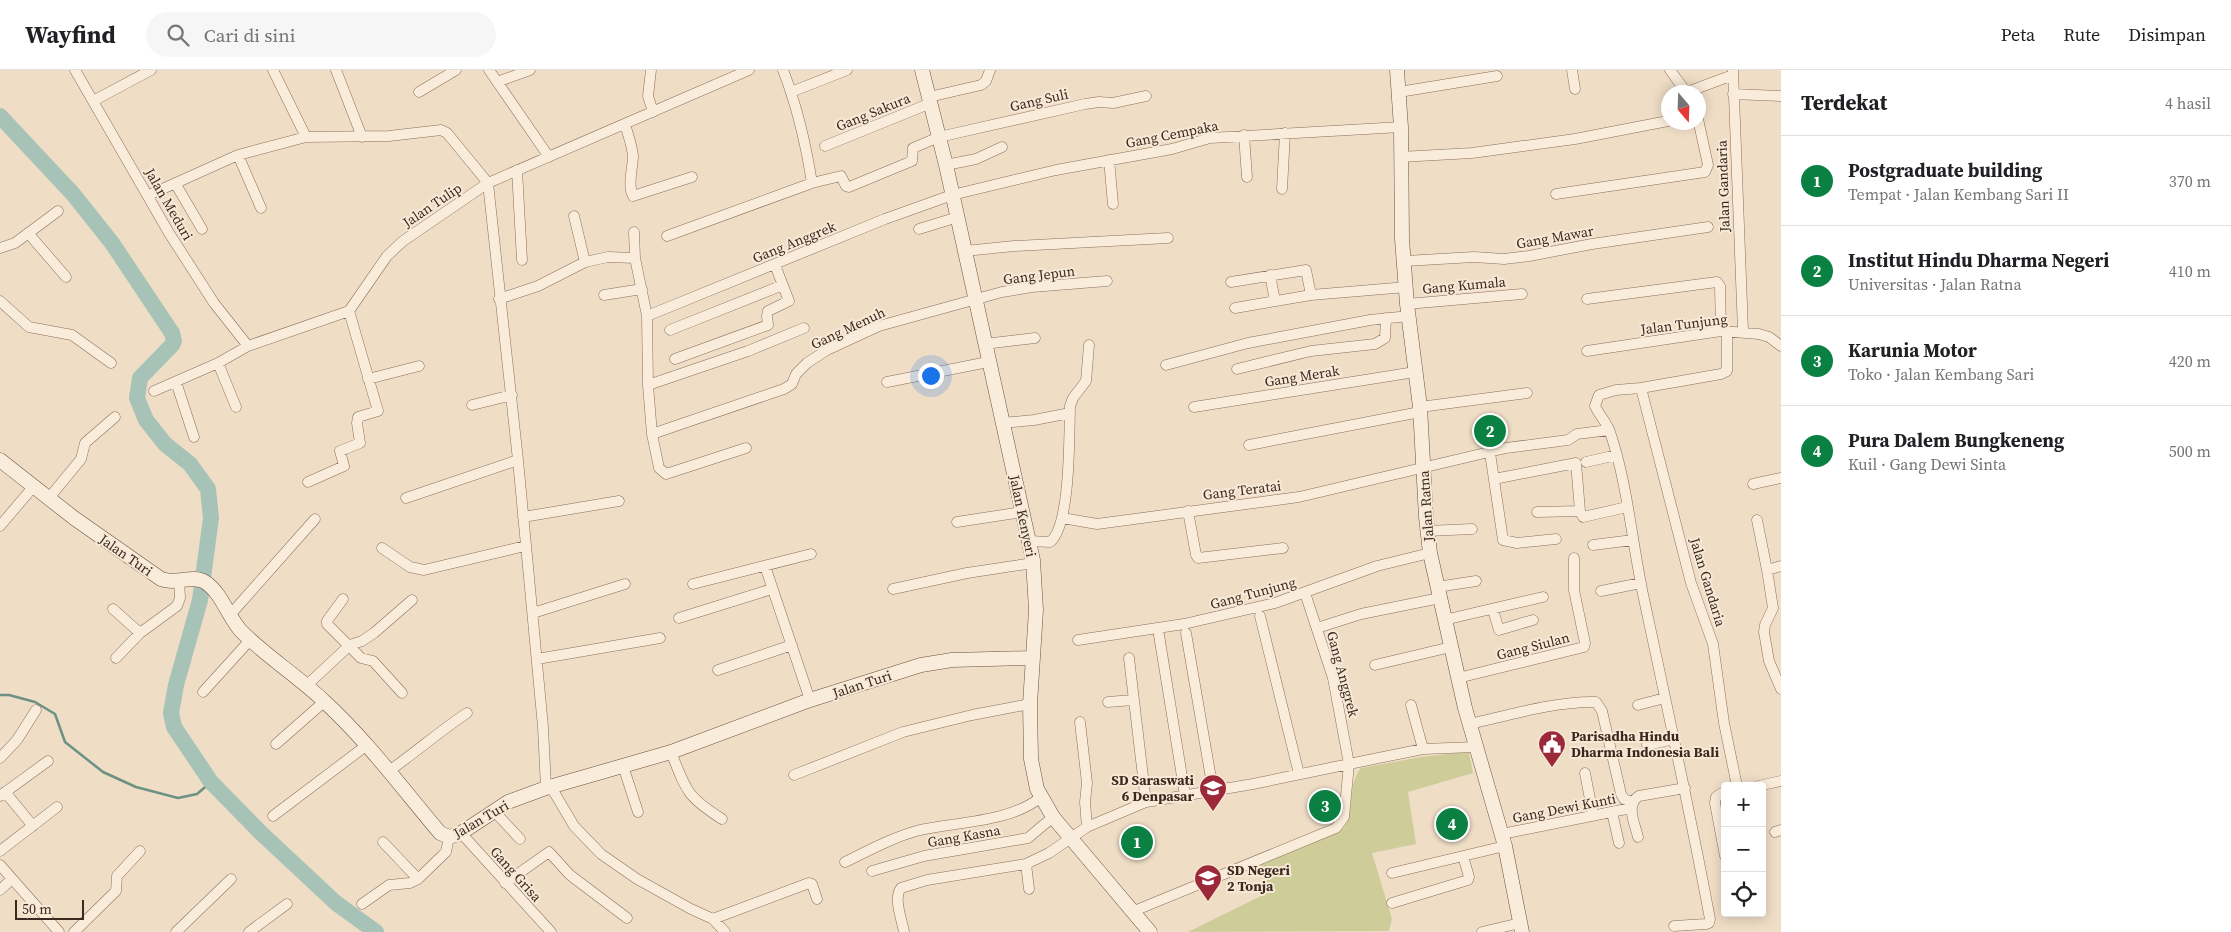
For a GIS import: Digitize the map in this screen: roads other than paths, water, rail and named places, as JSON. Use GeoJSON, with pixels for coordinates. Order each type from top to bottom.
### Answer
{"type":"FeatureCollection","features":[{"type":"Feature","properties":{"kind":"street","name":"Jalan Meduri"},"geometry":{"type":"LineString","coordinates":[[75,70],[149,195],[169,233],[214,303],[248,346]]}},
{"type":"Feature","properties":{"kind":"street"},"geometry":{"type":"LineString","coordinates":[[93,101],[151,70]]}},
{"type":"Feature","properties":{"kind":"street"},"geometry":{"type":"LineString","coordinates":[[273,70],[306,137]]}},
{"type":"Feature","properties":{"kind":"street"},"geometry":{"type":"LineString","coordinates":[[336,70],[362,137]]}},
{"type":"Feature","properties":{"kind":"street"},"geometry":{"type":"LineString","coordinates":[[419,92],[456,70]]}},
{"type":"Feature","properties":{"kind":"street"},"geometry":{"type":"LineString","coordinates":[[489,70],[548,157]]}},
{"type":"Feature","properties":{"kind":"street"},"geometry":{"type":"LineString","coordinates":[[497,82],[530,70]]}},
{"type":"Feature","properties":{"kind":"street"},"geometry":{"type":"LineString","coordinates":[[652,70],[648,96],[652,112]]}},
{"type":"Feature","properties":{"kind":"street","name":"Jalan Tulip"},"geometry":{"type":"LineString","coordinates":[[349,311],[387,256],[403,241],[488,183],[749,70]]}},
{"type":"Feature","properties":{"kind":"street"},"geometry":{"type":"LineString","coordinates":[[667,236],[812,183],[807,151],[783,70]]}},
{"type":"Feature","properties":{"kind":"street"},"geometry":{"type":"LineString","coordinates":[[791,92],[847,70]]}},
{"type":"Feature","properties":{"kind":"street","name":"Jalan Kenyeri"},"geometry":{"type":"LineString","coordinates":[[922,70],[958,217],[1033,563],[1036,610],[1030,704],[1031,759],[1035,781],[1041,797],[1054,817],[1150,932]]}},
{"type":"Feature","properties":{"kind":"street","name":"Jalan Ratna"},"geometry":{"type":"LineString","coordinates":[[1397,70],[1401,127],[1402,239],[1408,310],[1420,409],[1430,553],[1458,678],[1503,840],[1521,928]]}},
{"type":"Feature","properties":{"kind":"street"},"geometry":{"type":"LineString","coordinates":[[1572,70],[1575,89]]}},
{"type":"Feature","properties":{"kind":"street"},"geometry":{"type":"LineString","coordinates":[[1670,70],[1681,85]]}},
{"type":"Feature","properties":{"kind":"street","name":"Gang Sakura"},"geometry":{"type":"LineString","coordinates":[[825,146],[930,100],[981,85],[986,81],[989,71]]}},
{"type":"Feature","properties":{"kind":"street"},"geometry":{"type":"LineString","coordinates":[[1702,85],[1733,72]]}},
{"type":"Feature","properties":{"kind":"street","name":"Jalan Gandaria"},"geometry":{"type":"LineString","coordinates":[[1733,72],[1743,331]]}},
{"type":"Feature","properties":{"kind":"street"},"geometry":{"type":"LineString","coordinates":[[1398,92],[1497,76]]}},
{"type":"Feature","properties":{"kind":"street"},"geometry":{"type":"LineString","coordinates":[[1733,94],[1781,96]]}},
{"type":"Feature","properties":{"kind":"street","name":"Gang Suli"},"geometry":{"type":"LineString","coordinates":[[812,183],[840,176],[846,186],[849,187],[912,161],[913,148],[939,137],[1084,104],[1113,103],[1146,96]]}},
{"type":"Feature","properties":{"kind":"street"},"geometry":{"type":"LineString","coordinates":[[1400,157],[1472,153],[1575,139],[1661,121]]}},
{"type":"Feature","properties":{"kind":"street"},"geometry":{"type":"LineString","coordinates":[[625,124],[632,144],[633,158],[630,186],[633,196],[692,177]]}},
{"type":"Feature","properties":{"kind":"street","name":"Gang Cempaka"},"geometry":{"type":"LineString","coordinates":[[952,195],[1056,170],[1172,149],[1210,138],[1401,127]]}},
{"type":"Feature","properties":{"kind":"street"},"geometry":{"type":"LineString","coordinates":[[1556,194],[1705,172],[1708,165],[1700,130]]}},
{"type":"Feature","properties":{"kind":"street"},"geometry":{"type":"LineString","coordinates":[[149,195],[238,155],[306,137],[362,137],[444,131],[488,183],[499,299],[512,395],[549,787],[574,826],[601,854],[637,879],[691,909],[714,919],[725,932]]}},
{"type":"Feature","properties":{"kind":"street"},"geometry":{"type":"LineString","coordinates":[[1282,189],[1284,133]]}},
{"type":"Feature","properties":{"kind":"street"},"geometry":{"type":"LineString","coordinates":[[1244,135],[1247,177]]}},
{"type":"Feature","properties":{"kind":"street"},"geometry":{"type":"LineString","coordinates":[[946,165],[976,159],[1002,147]]}},
{"type":"Feature","properties":{"kind":"street"},"geometry":{"type":"LineString","coordinates":[[238,155],[261,208]]}},
{"type":"Feature","properties":{"kind":"street"},"geometry":{"type":"LineString","coordinates":[[1109,160],[1113,204]]}},
{"type":"Feature","properties":{"kind":"street"},"geometry":{"type":"LineString","coordinates":[[517,170],[522,260]]}},
{"type":"Feature","properties":{"kind":"street"},"geometry":{"type":"LineString","coordinates":[[174,184],[202,229]]}},
{"type":"Feature","properties":{"kind":"street","name":"Gang Anggrek"},"geometry":{"type":"LineString","coordinates":[[647,316],[886,219],[952,195]]}},
{"type":"Feature","properties":{"kind":"street"},"geometry":{"type":"LineString","coordinates":[[0,248],[12,244],[58,212]]}},
{"type":"Feature","properties":{"kind":"street"},"geometry":{"type":"LineString","coordinates":[[574,216],[585,262]]}},
{"type":"Feature","properties":{"kind":"street"},"geometry":{"type":"LineString","coordinates":[[919,229],[958,217]]}},
{"type":"Feature","properties":{"kind":"street","name":"Gang Mawar"},"geometry":{"type":"LineString","coordinates":[[1405,261],[1474,257],[1504,259],[1708,227]]}},
{"type":"Feature","properties":{"kind":"street"},"geometry":{"type":"LineString","coordinates":[[634,232],[635,258],[647,316],[648,385],[652,434],[659,468],[666,474],[746,448]]}},
{"type":"Feature","properties":{"kind":"street"},"geometry":{"type":"LineString","coordinates":[[28,233],[66,277]]}},
{"type":"Feature","properties":{"kind":"street"},"geometry":{"type":"LineString","coordinates":[[965,251],[1014,246],[1168,238]]}},
{"type":"Feature","properties":{"kind":"street"},"geometry":{"type":"LineString","coordinates":[[499,299],[538,286],[585,262],[608,257],[635,258]]}},
{"type":"Feature","properties":{"kind":"street"},"geometry":{"type":"LineString","coordinates":[[675,360],[767,326],[769,323],[768,311],[790,301],[775,265]]}},
{"type":"Feature","properties":{"kind":"street"},"geometry":{"type":"LineString","coordinates":[[1231,282],[1306,270],[1312,295]]}},
{"type":"Feature","properties":{"kind":"street"},"geometry":{"type":"LineString","coordinates":[[1270,275],[1275,301]]}},
{"type":"Feature","properties":{"kind":"street","name":"Gang Jepun"},"geometry":{"type":"LineString","coordinates":[[975,300],[1032,287],[1107,281]]}},
{"type":"Feature","properties":{"kind":"street"},"geometry":{"type":"LineString","coordinates":[[1587,299],[1717,282],[1720,286],[1727,371],[1721,374],[1641,388],[1616,390],[1599,395],[1595,406],[1610,430],[1617,455],[1641,583],[1686,788],[1710,919],[1709,923],[1706,924],[1674,926]]}},
{"type":"Feature","properties":{"kind":"street"},"geometry":{"type":"LineString","coordinates":[[670,330],[783,285]]}},
{"type":"Feature","properties":{"kind":"street"},"geometry":{"type":"LineString","coordinates":[[1235,308],[1312,295],[1407,287]]}},
{"type":"Feature","properties":{"kind":"street"},"geometry":{"type":"LineString","coordinates":[[604,295],[642,289]]}},
{"type":"Feature","properties":{"kind":"street","name":"Gang Kumala"},"geometry":{"type":"LineString","coordinates":[[1166,365],[1248,343],[1386,318],[1408,310],[1522,294]]}},
{"type":"Feature","properties":{"kind":"street","name":"Gang Menuh"},"geometry":{"type":"LineString","coordinates":[[652,434],[784,389],[792,384],[796,374],[820,354],[879,326],[975,300]]}},
{"type":"Feature","properties":{"kind":"street"},"geometry":{"type":"LineString","coordinates":[[0,302],[29,327],[72,335],[111,363]]}},
{"type":"Feature","properties":{"kind":"street"},"geometry":{"type":"LineString","coordinates":[[154,391],[218,363],[248,346],[349,311],[378,410],[358,417],[360,443],[340,451],[344,466],[308,482]]}},
{"type":"Feature","properties":{"kind":"street"},"geometry":{"type":"LineString","coordinates":[[1237,369],[1311,352],[1375,344],[1385,338],[1386,318]]}},
{"type":"Feature","properties":{"kind":"street"},"geometry":{"type":"LineString","coordinates":[[648,385],[748,351],[804,328]]}},
{"type":"Feature","properties":{"kind":"street","name":"Jalan Tunjung"},"geometry":{"type":"LineString","coordinates":[[1587,351],[1724,331],[1743,331],[1769,337],[1781,346]]}},
{"type":"Feature","properties":{"kind":"street"},"geometry":{"type":"LineString","coordinates":[[984,344],[1035,338]]}},
{"type":"Feature","properties":{"kind":"street"},"geometry":{"type":"LineString","coordinates":[[1029,541],[1050,542],[1054,539],[1062,518],[1065,500],[1070,412],[1073,398],[1086,381],[1089,344]]}},
{"type":"Feature","properties":{"kind":"street"},"geometry":{"type":"LineString","coordinates":[[887,382],[988,362]]}},
{"type":"Feature","properties":{"kind":"street"},"geometry":{"type":"LineString","coordinates":[[218,363],[236,407]]}},
{"type":"Feature","properties":{"kind":"street"},"geometry":{"type":"LineString","coordinates":[[368,379],[419,366]]}},
{"type":"Feature","properties":{"kind":"street","name":"Gang Merak"},"geometry":{"type":"LineString","coordinates":[[1194,407],[1415,372]]}},
{"type":"Feature","properties":{"kind":"street"},"geometry":{"type":"LineString","coordinates":[[176,382],[194,437]]}},
{"type":"Feature","properties":{"kind":"street","name":"Jalan Gandaria"},"geometry":{"type":"LineString","coordinates":[[1641,388],[1691,583],[1713,644],[1735,782]]}},
{"type":"Feature","properties":{"kind":"street"},"geometry":{"type":"LineString","coordinates":[[1249,445],[1420,409],[1527,393]]}},
{"type":"Feature","properties":{"kind":"street"},"geometry":{"type":"LineString","coordinates":[[472,405],[512,395]]}},
{"type":"Feature","properties":{"kind":"street"},"geometry":{"type":"LineString","coordinates":[[1002,423],[1034,420],[1070,412]]}},
{"type":"Feature","properties":{"kind":"street"},"geometry":{"type":"LineString","coordinates":[[49,498],[81,459],[86,443],[115,417]]}},
{"type":"Feature","properties":{"kind":"street","name":"Gang Teratai"},"geometry":{"type":"LineString","coordinates":[[1062,518],[1097,524],[1299,497],[1506,448],[1568,440],[1577,434],[1610,430]]}},
{"type":"Feature","properties":{"kind":"street"},"geometry":{"type":"LineString","coordinates":[[1490,453],[1503,540],[1517,542],[1556,539]]}},
{"type":"Feature","properties":{"kind":"street"},"geometry":{"type":"LineString","coordinates":[[1586,462],[1617,455]]}},
{"type":"Feature","properties":{"kind":"street","name":"Jalan Turi"},"geometry":{"type":"LineString","coordinates":[[0,460],[74,518],[161,579],[171,581],[201,580],[210,587],[240,629],[325,701],[367,745],[440,833],[455,835],[508,802],[549,787],[670,752],[810,700],[934,662],[994,658],[1032,658]]}},
{"type":"Feature","properties":{"kind":"street"},"geometry":{"type":"LineString","coordinates":[[406,498],[518,460]]}},
{"type":"Feature","properties":{"kind":"street"},"geometry":{"type":"LineString","coordinates":[[1494,479],[1576,463],[1580,511],[1585,517],[1627,507]]}},
{"type":"Feature","properties":{"kind":"street"},"geometry":{"type":"LineString","coordinates":[[1752,484],[1781,478]]}},
{"type":"Feature","properties":{"kind":"street"},"geometry":{"type":"LineString","coordinates":[[0,526],[34,486]]}},
{"type":"Feature","properties":{"kind":"street"},"geometry":{"type":"LineString","coordinates":[[523,517],[619,501]]}},
{"type":"Feature","properties":{"kind":"street"},"geometry":{"type":"LineString","coordinates":[[1188,511],[1198,558],[1283,548]]}},
{"type":"Feature","properties":{"kind":"street"},"geometry":{"type":"LineString","coordinates":[[1536,512],[1580,511]]}},
{"type":"Feature","properties":{"kind":"street"},"geometry":{"type":"LineString","coordinates":[[958,522],[1022,512]]}},
{"type":"Feature","properties":{"kind":"street"},"geometry":{"type":"LineString","coordinates":[[230,615],[315,518]]}},
{"type":"Feature","properties":{"kind":"street"},"geometry":{"type":"LineString","coordinates":[[1758,520],[1773,608],[1764,626],[1764,632],[1769,661],[1781,689]]}},
{"type":"Feature","properties":{"kind":"street"},"geometry":{"type":"LineString","coordinates":[[1427,531],[1472,529]]}},
{"type":"Feature","properties":{"kind":"street"},"geometry":{"type":"LineString","coordinates":[[1593,545],[1633,540]]}},
{"type":"Feature","properties":{"kind":"street"},"geometry":{"type":"LineString","coordinates":[[382,548],[410,567],[424,570],[525,546]]}},
{"type":"Feature","properties":{"kind":"street","name":"Gang Tunjung"},"geometry":{"type":"LineString","coordinates":[[1078,640],[1184,624],[1275,603],[1377,566],[1430,553]]}},
{"type":"Feature","properties":{"kind":"street"},"geometry":{"type":"LineString","coordinates":[[693,584],[811,554]]}},
{"type":"Feature","properties":{"kind":"street","name":"Gang Siulan"},"geometry":{"type":"LineString","coordinates":[[1458,678],[1584,647],[1585,644],[1574,590],[1574,558]]}},
{"type":"Feature","properties":{"kind":"street"},"geometry":{"type":"LineString","coordinates":[[893,589],[967,573],[1033,563]]}},
{"type":"Feature","properties":{"kind":"street"},"geometry":{"type":"LineString","coordinates":[[765,566],[810,700]]}},
{"type":"Feature","properties":{"kind":"street"},"geometry":{"type":"LineString","coordinates":[[1767,570],[1781,566]]}},
{"type":"Feature","properties":{"kind":"street"},"geometry":{"type":"LineString","coordinates":[[116,658],[140,633],[179,603],[184,580]]}},
{"type":"Feature","properties":{"kind":"street"},"geometry":{"type":"LineString","coordinates":[[1317,628],[1476,581]]}},
{"type":"Feature","properties":{"kind":"street"},"geometry":{"type":"LineString","coordinates":[[1601,591],[1641,583]]}},
{"type":"Feature","properties":{"kind":"street"},"geometry":{"type":"LineString","coordinates":[[533,612],[625,584]]}},
{"type":"Feature","properties":{"kind":"street"},"geometry":{"type":"LineString","coordinates":[[679,618],[772,589]]}},
{"type":"Feature","properties":{"kind":"street","name":"Gang Anggrek"},"geometry":{"type":"LineString","coordinates":[[1134,911],[1338,826],[1344,817],[1349,764],[1333,678],[1305,593]]}},
{"type":"Feature","properties":{"kind":"street"},"geometry":{"type":"LineString","coordinates":[[1444,620],[1543,597]]}},
{"type":"Feature","properties":{"kind":"street"},"geometry":{"type":"LineString","coordinates":[[343,598],[326,623],[361,658],[373,661],[402,693]]}},
{"type":"Feature","properties":{"kind":"street"},"geometry":{"type":"LineString","coordinates":[[307,685],[350,645],[362,641],[374,633],[412,600]]}},
{"type":"Feature","properties":{"kind":"street"},"geometry":{"type":"LineString","coordinates":[[113,609],[140,633]]}},
{"type":"Feature","properties":{"kind":"street"},"geometry":{"type":"LineString","coordinates":[[1493,610],[1498,630],[1533,620]]}},
{"type":"Feature","properties":{"kind":"street"},"geometry":{"type":"LineString","coordinates":[[1260,616],[1299,774]]}},
{"type":"Feature","properties":{"kind":"street"},"geometry":{"type":"LineString","coordinates":[[1186,633],[1213,790]]}},
{"type":"Feature","properties":{"kind":"street"},"geometry":{"type":"LineString","coordinates":[[1159,634],[1184,795]]}},
{"type":"Feature","properties":{"kind":"street"},"geometry":{"type":"LineString","coordinates":[[537,659],[660,638]]}},
{"type":"Feature","properties":{"kind":"street"},"geometry":{"type":"LineString","coordinates":[[203,692],[251,639]]}},
{"type":"Feature","properties":{"kind":"street"},"geometry":{"type":"LineString","coordinates":[[718,670],[792,645]]}},
{"type":"Feature","properties":{"kind":"street"},"geometry":{"type":"LineString","coordinates":[[1375,665],[1451,647]]}},
{"type":"Feature","properties":{"kind":"street"},"geometry":{"type":"LineString","coordinates":[[1129,658],[1146,802]]}},
{"type":"Feature","properties":{"kind":"street"},"geometry":{"type":"LineString","coordinates":[[1638,705],[1665,698]]}},
{"type":"Feature","properties":{"kind":"street"},"geometry":{"type":"LineString","coordinates":[[1108,702],[1133,700]]}},
{"type":"Feature","properties":{"kind":"street"},"geometry":{"type":"LineString","coordinates":[[276,744],[325,701]]}},
{"type":"Feature","properties":{"kind":"street"},"geometry":{"type":"LineString","coordinates":[[1470,724],[1523,712],[1596,702],[1602,711],[1620,794],[1632,805],[1638,837]]}},
{"type":"Feature","properties":{"kind":"street"},"geometry":{"type":"LineString","coordinates":[[794,775],[904,732],[972,715],[1030,704]]}},
{"type":"Feature","properties":{"kind":"street"},"geometry":{"type":"LineString","coordinates":[[1411,706],[1423,750]]}},
{"type":"Feature","properties":{"kind":"street"},"geometry":{"type":"LineString","coordinates":[[0,758],[17,740],[36,710]]}},
{"type":"Feature","properties":{"kind":"street"},"geometry":{"type":"LineString","coordinates":[[389,771],[428,742],[434,735],[467,713]]}},
{"type":"Feature","properties":{"kind":"street"},"geometry":{"type":"LineString","coordinates":[[1080,722],[1088,827]]}},
{"type":"Feature","properties":{"kind":"street"},"geometry":{"type":"LineString","coordinates":[[1647,745],[1674,739]]}},
{"type":"Feature","properties":{"kind":"street"},"geometry":{"type":"LineString","coordinates":[[272,816],[367,745]]}},
{"type":"Feature","properties":{"kind":"street"},"geometry":{"type":"LineString","coordinates":[[904,932],[898,900],[900,888],[927,880],[1026,864],[1049,853],[1088,827],[1146,802],[1423,750],[1476,747]]}},
{"type":"Feature","properties":{"kind":"street"},"geometry":{"type":"LineString","coordinates":[[670,752],[686,791],[699,804],[722,819]]}},
{"type":"Feature","properties":{"kind":"street"},"geometry":{"type":"LineString","coordinates":[[33,826],[2,794],[48,761]]}},
{"type":"Feature","properties":{"kind":"street"},"geometry":{"type":"LineString","coordinates":[[623,766],[638,812]]}},
{"type":"Feature","properties":{"kind":"street"},"geometry":{"type":"LineString","coordinates":[[1585,772],[1593,815]]}},
{"type":"Feature","properties":{"kind":"street"},"geometry":{"type":"LineString","coordinates":[[1766,784],[1781,781]]}},
{"type":"Feature","properties":{"kind":"street","name":"Gang Dewi Kunti"},"geometry":{"type":"LineString","coordinates":[[1392,873],[1463,856],[1503,840],[1593,815],[1612,812],[1632,805],[1639,796],[1686,788]]}},
{"type":"Feature","properties":{"kind":"street"},"geometry":{"type":"LineString","coordinates":[[1721,794],[1716,797],[1715,804],[1721,835]]}},
{"type":"Feature","properties":{"kind":"street"},"geometry":{"type":"LineString","coordinates":[[845,862],[890,839],[919,830],[1024,809],[1041,797]]}},
{"type":"Feature","properties":{"kind":"street"},"geometry":{"type":"LineString","coordinates":[[0,851],[57,807]]}},
{"type":"Feature","properties":{"kind":"street"},"geometry":{"type":"LineString","coordinates":[[494,810],[520,840]]}},
{"type":"Feature","properties":{"kind":"street"},"geometry":{"type":"LineString","coordinates":[[1612,812],[1619,843]]}},
{"type":"Feature","properties":{"kind":"street","name":"Gang Kasna"},"geometry":{"type":"LineString","coordinates":[[872,871],[924,856],[1028,838],[1054,817]]}},
{"type":"Feature","properties":{"kind":"street"},"geometry":{"type":"LineString","coordinates":[[362,904],[388,885],[410,883],[418,879],[446,852],[455,835]]}},
{"type":"Feature","properties":{"kind":"street","name":"Gang Grisa"},"geometry":{"type":"LineString","coordinates":[[455,835],[505,883],[551,932]]}},
{"type":"Feature","properties":{"kind":"street"},"geometry":{"type":"LineString","coordinates":[[383,842],[418,879]]}},
{"type":"Feature","properties":{"kind":"street"},"geometry":{"type":"LineString","coordinates":[[74,932],[110,898],[118,888],[117,876],[140,851]]}},
{"type":"Feature","properties":{"kind":"street"},"geometry":{"type":"LineString","coordinates":[[505,883],[537,858],[549,852],[570,875],[627,918]]}},
{"type":"Feature","properties":{"kind":"street"},"geometry":{"type":"LineString","coordinates":[[1392,903],[1468,880],[1469,877],[1463,856]]}},
{"type":"Feature","properties":{"kind":"street"},"geometry":{"type":"LineString","coordinates":[[1026,864],[1029,889]]}},
{"type":"Feature","properties":{"kind":"street"},"geometry":{"type":"LineString","coordinates":[[0,866],[59,932]]}},
{"type":"Feature","properties":{"kind":"street"},"geometry":{"type":"LineString","coordinates":[[0,890],[12,879]]}},
{"type":"Feature","properties":{"kind":"street"},"geometry":{"type":"LineString","coordinates":[[176,932],[231,879]]}},
{"type":"Feature","properties":{"kind":"street"},"geometry":{"type":"LineString","coordinates":[[714,919],[808,883],[812,884],[817,899]]}},
{"type":"Feature","properties":{"kind":"street"},"geometry":{"type":"LineString","coordinates":[[249,932],[287,904]]}},
{"type":"Feature","properties":{"kind":"street"},"geometry":{"type":"LineString","coordinates":[[1482,932],[1521,928]]}},
{"type":"Feature","properties":{"kind":"waterway"},"geometry":{"type":"LineString","coordinates":[[0,116],[73,194],[112,243],[172,333],[174,341],[172,345],[140,378],[137,398],[146,420],[165,444],[190,464],[208,489],[211,518],[200,600],[176,685],[171,713],[174,727],[211,782],[261,833],[336,903],[376,932]]}},
{"type":"Feature","properties":{"kind":"waterway"},"geometry":{"type":"LineString","coordinates":[[0,695],[9,695],[35,702],[55,714],[65,742],[103,772],[136,787],[178,798],[197,794],[211,782]]}},
{"type":"Feature","properties":{"kind":"place","name":"Institut Hindu Dharma Negeri"},"geometry":{"type":"Point","coordinates":[1490,431]}},
{"type":"Feature","properties":{"kind":"place","name":"Parisadha Hindu Dharma Indonesia Bali"},"geometry":{"type":"Point","coordinates":[1552,768]}},
{"type":"Feature","properties":{"kind":"place","name":"Karunia Motor"},"geometry":{"type":"Point","coordinates":[1325,806]}},
{"type":"Feature","properties":{"kind":"place","name":"SD Saraswati 6 Denpasar"},"geometry":{"type":"Point","coordinates":[1213,812]}},
{"type":"Feature","properties":{"kind":"place","name":"Pura Dalem Bungkeneng"},"geometry":{"type":"Point","coordinates":[1452,824]}},
{"type":"Feature","properties":{"kind":"place","name":"Postgraduate building"},"geometry":{"type":"Point","coordinates":[1137,842]}},
{"type":"Feature","properties":{"kind":"place","name":"SD Negeri 2 Tonja"},"geometry":{"type":"Point","coordinates":[1208,902]}}]}
